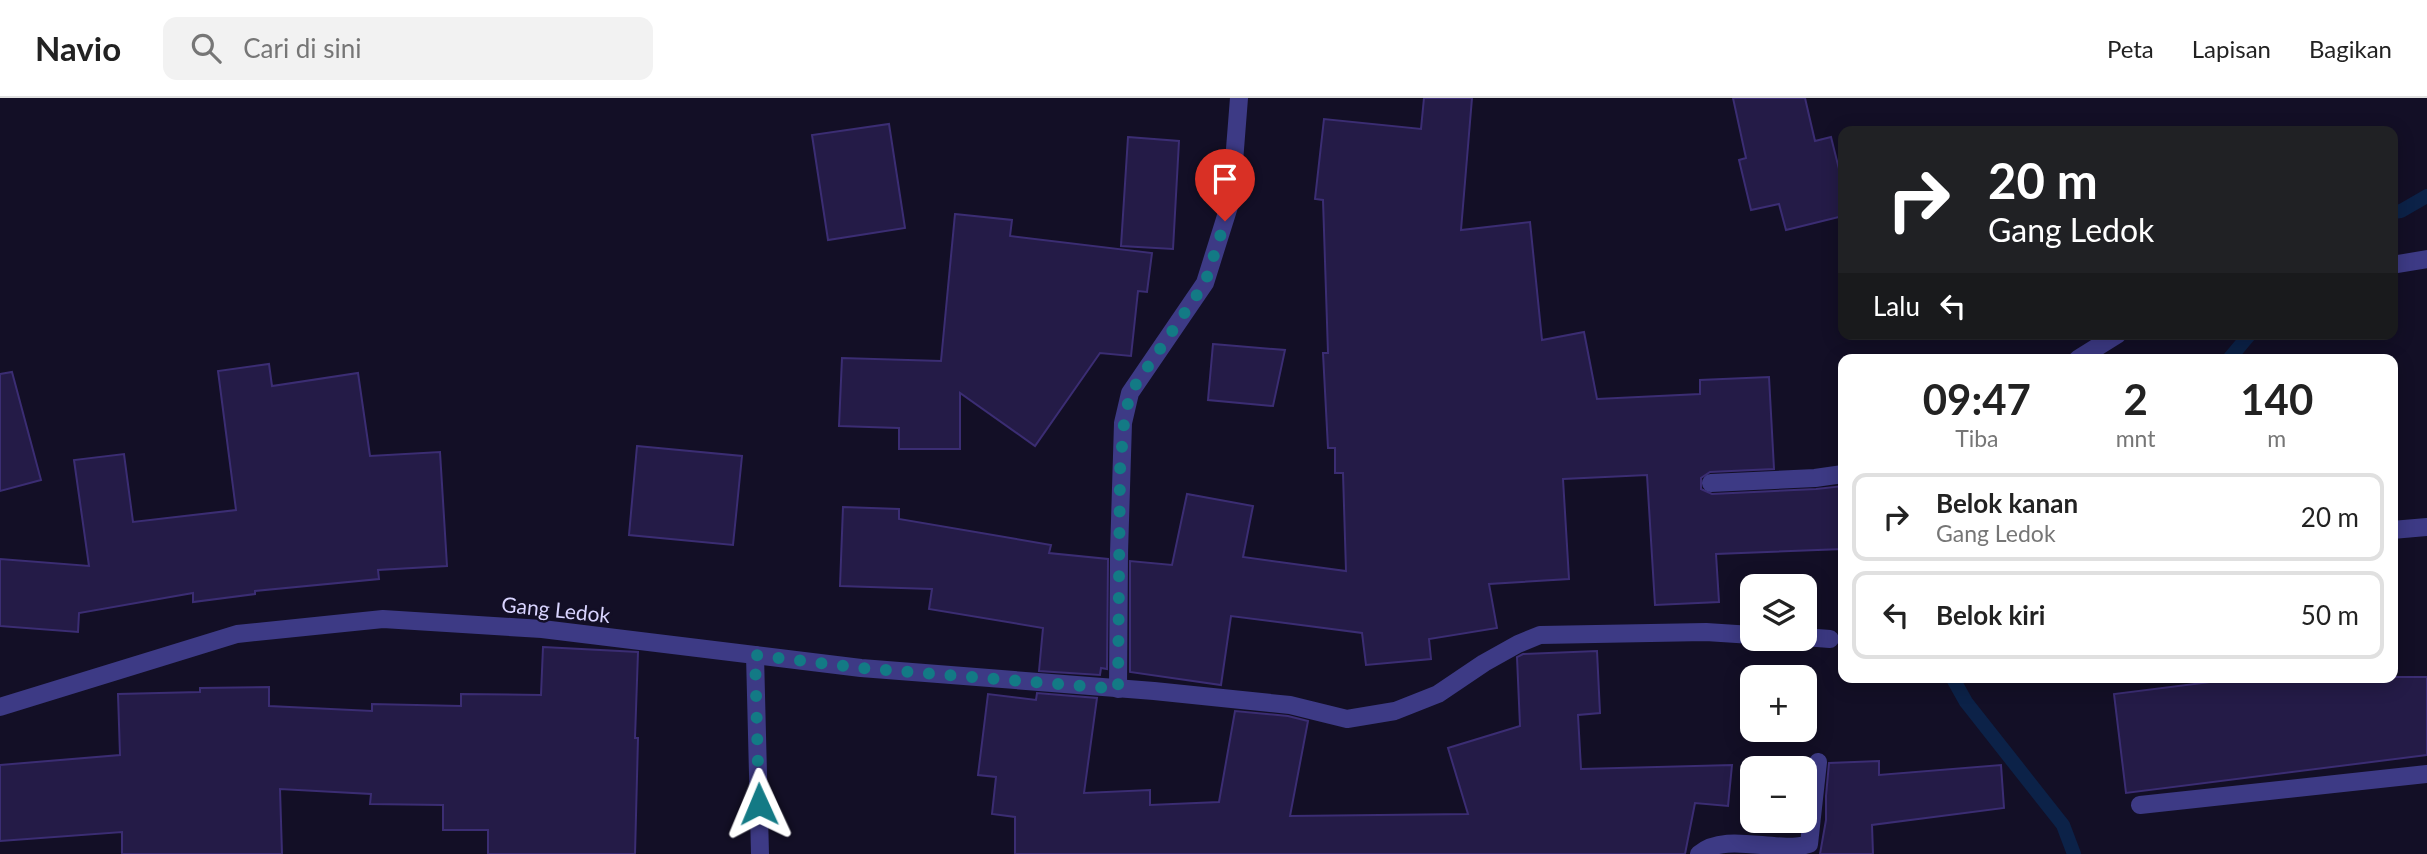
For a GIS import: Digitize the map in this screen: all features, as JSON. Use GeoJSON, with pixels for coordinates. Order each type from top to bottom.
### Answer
{"type":"FeatureCollection","features":[{"type":"Feature","properties":{"kind":"street"},"geometry":{"type":"LineString","coordinates":[[1118,689],[1120,470],[1125,413],[1130,393],[1205,283],[1231,200],[1239,98]]}},
{"type":"Feature","properties":{"kind":"street"},"geometry":{"type":"LineString","coordinates":[[2398,264],[2427,259]]}},
{"type":"Feature","properties":{"kind":"street"},"geometry":{"type":"LineString","coordinates":[[2086,354],[2108,340]]}},
{"type":"Feature","properties":{"kind":"street"},"geometry":{"type":"LineString","coordinates":[[1710,483],[1838,475]]}},
{"type":"Feature","properties":{"kind":"street"},"geometry":{"type":"LineString","coordinates":[[2398,529],[2427,527]]}},
{"type":"Feature","properties":{"kind":"street","name":"Gang Ledok"},"geometry":{"type":"LineString","coordinates":[[0,707],[237,634],[383,619],[542,629],[861,668],[1290,705],[1346,719],[1395,711],[1438,694],[1484,663],[1540,635],[1706,632],[1740,634]]}},
{"type":"Feature","properties":{"kind":"street"},"geometry":{"type":"LineString","coordinates":[[1817,638],[1830,639]]}},
{"type":"Feature","properties":{"kind":"street"},"geometry":{"type":"LineString","coordinates":[[755,655],[760,854]]}},
{"type":"Feature","properties":{"kind":"street"},"geometry":{"type":"LineString","coordinates":[[1699,854],[1712,846],[1809,845],[1818,762]]}},
{"type":"Feature","properties":{"kind":"street"},"geometry":{"type":"LineString","coordinates":[[2140,805],[2427,774]]}},
{"type":"Feature","properties":{"kind":"building"},"geometry":{"type":"Polygon","coordinates":[[[1424,98],[1472,98],[1461,230],[1530,222],[1542,340],[1584,332],[1597,399],[1700,394],[1700,380],[1769,377],[1774,469],[1710,472],[1701,478],[1701,489],[1712,494],[1838,487],[1838,549],[1716,554],[1719,602],[1655,605],[1647,475],[1563,479],[1569,579],[1489,584],[1497,628],[1429,639],[1431,659],[1366,665],[1362,633],[1231,616],[1221,685],[1130,672],[1130,561],[1172,565],[1187,494],[1253,506],[1243,557],[1346,571],[1343,473],[1335,473],[1335,448],[1328,448],[1323,353],[1328,353],[1323,200],[1315,199],[1324,119],[1421,129],[1424,98]]]}},
{"type":"Feature","properties":{"kind":"building"},"geometry":{"type":"Polygon","coordinates":[[[1733,98],[1805,98],[1815,141],[1831,137],[1838,165],[1838,217],[1786,230],[1779,204],[1751,210],[1739,160],[1746,158],[1733,98]]]}},
{"type":"Feature","properties":{"kind":"building"},"geometry":{"type":"Polygon","coordinates":[[[889,124],[905,228],[828,240],[812,135],[889,124]]]}},
{"type":"Feature","properties":{"kind":"building"},"geometry":{"type":"Polygon","coordinates":[[[1128,137],[1179,141],[1173,249],[1121,246],[1128,137]]]}},
{"type":"Feature","properties":{"kind":"building"},"geometry":{"type":"Polygon","coordinates":[[[955,214],[1012,220],[1010,236],[1152,253],[1147,292],[1138,291],[1131,356],[1100,353],[1035,446],[960,393],[960,449],[899,449],[899,428],[839,426],[842,358],[941,361],[955,214]]]}},
{"type":"Feature","properties":{"kind":"building"},"geometry":{"type":"Polygon","coordinates":[[[1213,344],[1285,350],[1273,406],[1208,400],[1213,344]]]}},
{"type":"Feature","properties":{"kind":"building"},"geometry":{"type":"Polygon","coordinates":[[[269,364],[272,386],[358,373],[370,456],[440,452],[447,566],[378,570],[379,579],[255,591],[255,594],[193,602],[193,593],[79,613],[78,632],[0,626],[0,559],[89,566],[74,460],[124,454],[133,522],[236,510],[218,371],[269,364]]]}},
{"type":"Feature","properties":{"kind":"building"},"geometry":{"type":"Polygon","coordinates":[[[12,372],[41,480],[0,491],[0,374],[12,372]]]}},
{"type":"Feature","properties":{"kind":"building"},"geometry":{"type":"Polygon","coordinates":[[[637,446],[742,456],[733,545],[629,535],[637,446]]]}},
{"type":"Feature","properties":{"kind":"building"},"geometry":{"type":"Polygon","coordinates":[[[843,507],[899,509],[899,519],[1051,545],[1049,553],[1108,559],[1107,669],[1101,668],[1100,675],[1039,671],[1043,628],[929,609],[932,589],[840,586],[843,507]]]}},
{"type":"Feature","properties":{"kind":"building"},"geometry":{"type":"Polygon","coordinates":[[[543,647],[638,652],[635,854],[488,854],[488,830],[443,830],[443,805],[370,804],[371,794],[280,789],[282,854],[122,854],[122,832],[0,841],[0,765],[120,755],[118,694],[200,692],[200,688],[269,687],[269,706],[372,711],[372,704],[461,706],[461,694],[541,695],[543,647]]]}},
{"type":"Feature","properties":{"kind":"building"},"geometry":{"type":"Polygon","coordinates":[[[1597,651],[1600,713],[1578,715],[1581,769],[1732,765],[1728,806],[1695,803],[1685,854],[1015,854],[1015,817],[992,814],[996,777],[978,775],[988,694],[1036,700],[1037,693],[1097,698],[1084,793],[1150,790],[1150,805],[1219,802],[1235,711],[1288,716],[1308,721],[1290,816],[1468,814],[1448,748],[1520,726],[1517,657],[1523,654],[1597,651]]]}},
{"type":"Feature","properties":{"kind":"building"},"geometry":{"type":"Polygon","coordinates":[[[2398,677],[2427,677],[2427,755],[2126,793],[2114,694],[2202,683],[2398,683],[2398,677]]]}},
{"type":"Feature","properties":{"kind":"building"},"geometry":{"type":"Polygon","coordinates":[[[1879,761],[1879,775],[2001,765],[2004,808],[1872,825],[1873,854],[1820,854],[1826,820],[1829,763],[1879,761]]]}},
{"type":"Feature","properties":{"kind":"waterway"},"geometry":{"type":"LineString","coordinates":[[2398,211],[2427,196]]}},
{"type":"Feature","properties":{"kind":"waterway"},"geometry":{"type":"LineString","coordinates":[[2233,354],[2245,340]]}},
{"type":"Feature","properties":{"kind":"waterway"},"geometry":{"type":"LineString","coordinates":[[1955,683],[1966,702],[2063,825],[2074,854]]}},
{"type":"Feature","properties":{"kind":"route"},"geometry":{"type":"LineString","coordinates":[[759,804],[755,655],[861,668],[1118,689],[1120,470],[1130,393],[1205,283],[1225,221]]}}]}
